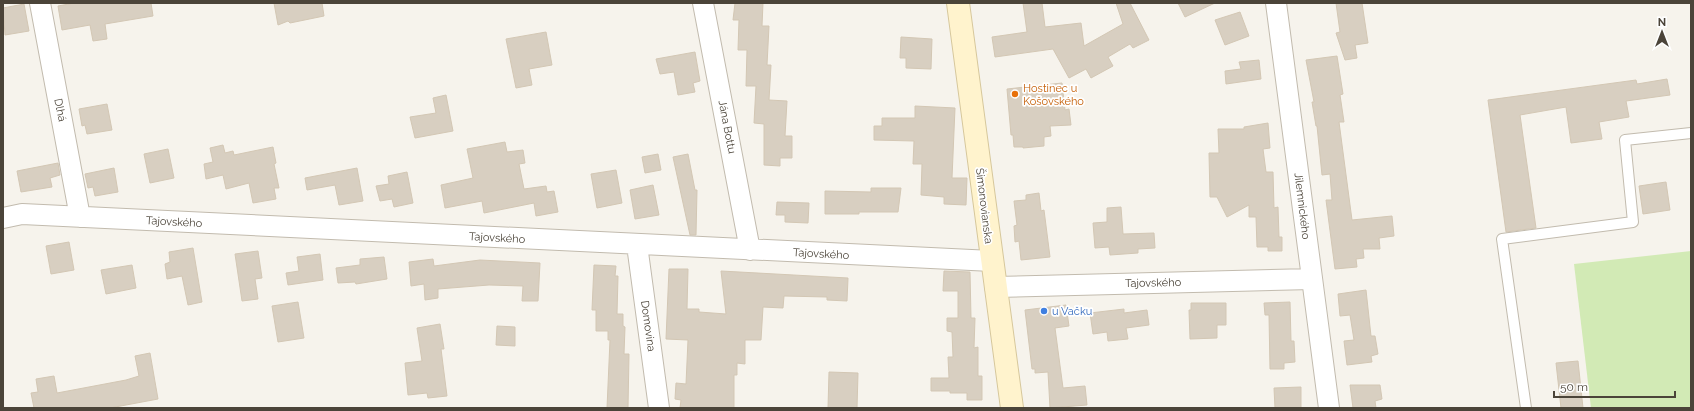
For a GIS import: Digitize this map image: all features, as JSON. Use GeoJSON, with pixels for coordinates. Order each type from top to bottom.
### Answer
{"type":"FeatureCollection","features":[{"type":"Feature","properties":{"kind":"street","name":"Dlhá"},"geometry":{"type":"LineString","coordinates":[[40,3],[80,217]]}},
{"type":"Feature","properties":{"kind":"street","name":"Jána Bottu"},"geometry":{"type":"LineString","coordinates":[[704,3],[750,250]]}},
{"type":"Feature","properties":{"kind":"street","name":"Šimonovianska"},"geometry":{"type":"LineString","coordinates":[[958,3],[1012,408]]}},
{"type":"Feature","properties":{"kind":"street","name":"Jilemnického"},"geometry":{"type":"LineString","coordinates":[[1276,3],[1329,408]]}},
{"type":"Feature","properties":{"kind":"street","name":"Tajovského"},"geometry":{"type":"LineString","coordinates":[[3,218],[22,214],[636,245],[992,261]]}},
{"type":"Feature","properties":{"kind":"street","name":"Domovina"},"geometry":{"type":"LineString","coordinates":[[636,245],[659,408]]}},
{"type":"Feature","properties":{"kind":"street","name":"Tajovského"},"geometry":{"type":"LineString","coordinates":[[995,287],[1312,278]]}},
{"type":"Feature","properties":{"kind":"lane"},"geometry":{"type":"LineString","coordinates":[[1526,408],[1502,239],[1633,222],[1625,140],[1691,133]]}},
{"type":"Feature","properties":{"kind":"green space"},"geometry":{"type":"Polygon","coordinates":[[[1691,251],[1691,408],[1591,408],[1574,264],[1691,251]]]}},
{"type":"Feature","properties":{"kind":"building"},"geometry":{"type":"Polygon","coordinates":[[[74,3],[151,3],[153,16],[105,24],[107,39],[93,41],[90,25],[62,30],[58,6],[74,3]]]}},
{"type":"Feature","properties":{"kind":"building"},"geometry":{"type":"Polygon","coordinates":[[[274,3],[322,3],[324,16],[290,23],[288,21],[278,25],[274,3]]]}},
{"type":"Feature","properties":{"kind":"building"},"geometry":{"type":"Polygon","coordinates":[[[735,3],[763,3],[762,26],[769,26],[767,65],[771,65],[769,100],[787,101],[785,136],[792,136],[792,158],[780,158],[780,166],[764,165],[764,124],[754,123],[756,86],[746,86],[747,50],[738,50],[739,20],[733,20],[735,3]]]}},
{"type":"Feature","properties":{"kind":"building"},"geometry":{"type":"Polygon","coordinates":[[[1023,3],[1042,3],[1045,27],[1081,23],[1084,46],[1123,24],[1116,3],[1130,3],[1149,40],[1133,48],[1130,44],[1108,57],[1113,66],[1091,78],[1086,69],[1069,78],[1053,49],[995,57],[992,37],[1027,32],[1023,3]]]}},
{"type":"Feature","properties":{"kind":"building"},"geometry":{"type":"Polygon","coordinates":[[[1178,3],[1215,3],[1185,17],[1178,3]]]}},
{"type":"Feature","properties":{"kind":"building"},"geometry":{"type":"Polygon","coordinates":[[[1336,3],[1362,3],[1368,43],[1355,45],[1357,58],[1345,60],[1336,33],[1340,32],[1336,3]]]}},
{"type":"Feature","properties":{"kind":"building"},"geometry":{"type":"Polygon","coordinates":[[[24,4],[29,31],[5,35],[3,8],[24,4]]]}},
{"type":"Feature","properties":{"kind":"building"},"geometry":{"type":"Polygon","coordinates":[[[1240,12],[1249,36],[1225,45],[1215,20],[1240,12]]]}},
{"type":"Feature","properties":{"kind":"building"},"geometry":{"type":"Polygon","coordinates":[[[546,32],[552,65],[529,69],[532,85],[516,88],[506,39],[546,32]]]}},
{"type":"Feature","properties":{"kind":"building"},"geometry":{"type":"Polygon","coordinates":[[[901,37],[932,39],[931,69],[906,68],[906,58],[900,58],[901,37]]]}},
{"type":"Feature","properties":{"kind":"building"},"geometry":{"type":"Polygon","coordinates":[[[695,52],[700,81],[693,83],[695,92],[678,95],[674,72],[660,74],[656,59],[695,52]]]}},
{"type":"Feature","properties":{"kind":"building"},"geometry":{"type":"Polygon","coordinates":[[[1337,56],[1343,94],[1340,95],[1344,122],[1339,122],[1352,220],[1392,216],[1394,236],[1379,238],[1380,249],[1363,249],[1364,258],[1356,259],[1357,267],[1335,269],[1326,200],[1332,200],[1330,174],[1322,175],[1317,126],[1312,102],[1314,102],[1306,60],[1337,56]]]}},
{"type":"Feature","properties":{"kind":"building"},"geometry":{"type":"Polygon","coordinates":[[[1259,60],[1261,79],[1226,84],[1225,71],[1241,69],[1239,62],[1259,60]]]}},
{"type":"Feature","properties":{"kind":"building"},"geometry":{"type":"Polygon","coordinates":[[[1667,79],[1670,95],[1626,101],[1629,117],[1599,122],[1602,139],[1571,143],[1566,107],[1520,115],[1536,228],[1506,232],[1488,100],[1636,80],[1637,84],[1667,79]]]}},
{"type":"Feature","properties":{"kind":"building"},"geometry":{"type":"Polygon","coordinates":[[[1062,83],[1065,110],[1069,109],[1071,125],[1050,126],[1051,136],[1044,137],[1044,146],[1023,148],[1014,147],[1013,135],[1011,135],[1007,89],[1062,83]]]}},
{"type":"Feature","properties":{"kind":"building"},"geometry":{"type":"Polygon","coordinates":[[[446,95],[453,131],[415,138],[410,117],[436,113],[433,98],[446,95]]]}},
{"type":"Feature","properties":{"kind":"building"},"geometry":{"type":"Polygon","coordinates":[[[107,104],[112,130],[87,134],[85,125],[82,126],[79,109],[107,104]]]}},
{"type":"Feature","properties":{"kind":"building"},"geometry":{"type":"Polygon","coordinates":[[[915,106],[955,108],[952,178],[967,178],[966,205],[944,204],[944,197],[921,195],[922,164],[913,164],[914,141],[874,140],[874,126],[882,126],[882,118],[915,118],[915,106]]]}},
{"type":"Feature","properties":{"kind":"building"},"geometry":{"type":"Polygon","coordinates":[[[1268,123],[1270,148],[1263,149],[1266,172],[1273,172],[1274,208],[1278,207],[1279,237],[1282,237],[1282,251],[1268,251],[1268,247],[1257,247],[1256,217],[1249,217],[1249,205],[1227,217],[1217,197],[1210,197],[1209,153],[1219,153],[1218,129],[1244,129],[1244,127],[1268,123]]]}},
{"type":"Feature","properties":{"kind":"building"},"geometry":{"type":"Polygon","coordinates":[[[505,142],[507,152],[523,150],[525,163],[519,164],[524,189],[546,186],[547,192],[554,191],[558,212],[536,216],[534,203],[484,213],[482,201],[445,208],[441,185],[473,178],[467,149],[505,142]]]}},
{"type":"Feature","properties":{"kind":"building"},"geometry":{"type":"Polygon","coordinates":[[[223,145],[225,153],[233,151],[234,155],[273,147],[276,163],[274,164],[279,188],[274,188],[276,199],[253,203],[249,183],[226,189],[223,175],[206,179],[204,164],[213,162],[210,148],[223,145]]]}},
{"type":"Feature","properties":{"kind":"building"},"geometry":{"type":"Polygon","coordinates":[[[168,149],[174,178],[150,183],[144,154],[168,149]]]}},
{"type":"Feature","properties":{"kind":"building"},"geometry":{"type":"Polygon","coordinates":[[[658,154],[661,170],[645,173],[642,157],[658,154]]]}},
{"type":"Feature","properties":{"kind":"building"},"geometry":{"type":"Polygon","coordinates":[[[688,154],[695,190],[697,190],[696,235],[690,235],[673,157],[688,154]]]}},
{"type":"Feature","properties":{"kind":"building"},"geometry":{"type":"Polygon","coordinates":[[[58,163],[60,175],[50,178],[52,187],[21,192],[17,171],[58,163]]]}},
{"type":"Feature","properties":{"kind":"building"},"geometry":{"type":"Polygon","coordinates":[[[114,168],[118,192],[95,196],[93,187],[88,188],[85,174],[114,168]]]}},
{"type":"Feature","properties":{"kind":"building"},"geometry":{"type":"Polygon","coordinates":[[[357,168],[363,201],[339,205],[335,185],[307,190],[305,178],[357,168]]]}},
{"type":"Feature","properties":{"kind":"building"},"geometry":{"type":"Polygon","coordinates":[[[616,170],[622,203],[597,208],[591,174],[616,170]]]}},
{"type":"Feature","properties":{"kind":"building"},"geometry":{"type":"Polygon","coordinates":[[[407,172],[413,203],[394,207],[392,199],[380,201],[376,186],[389,184],[388,176],[407,172]]]}},
{"type":"Feature","properties":{"kind":"building"},"geometry":{"type":"Polygon","coordinates":[[[1666,182],[1670,210],[1643,214],[1639,186],[1666,182]]]}},
{"type":"Feature","properties":{"kind":"building"},"geometry":{"type":"Polygon","coordinates":[[[653,185],[659,215],[635,219],[630,190],[653,185]]]}},
{"type":"Feature","properties":{"kind":"building"},"geometry":{"type":"Polygon","coordinates":[[[871,188],[901,188],[898,212],[825,214],[825,191],[871,192],[871,188]]]}},
{"type":"Feature","properties":{"kind":"building"},"geometry":{"type":"Polygon","coordinates":[[[1039,193],[1041,211],[1044,210],[1050,257],[1021,260],[1019,241],[1015,242],[1014,226],[1017,225],[1014,201],[1026,200],[1026,195],[1039,193]]]}},
{"type":"Feature","properties":{"kind":"building"},"geometry":{"type":"Polygon","coordinates":[[[777,202],[809,203],[808,223],[785,222],[785,215],[776,215],[777,202]]]}},
{"type":"Feature","properties":{"kind":"building"},"geometry":{"type":"Polygon","coordinates":[[[1121,207],[1123,234],[1154,233],[1155,248],[1138,249],[1138,253],[1110,255],[1109,247],[1095,248],[1093,223],[1107,222],[1107,208],[1121,207]]]}},
{"type":"Feature","properties":{"kind":"building"},"geometry":{"type":"Polygon","coordinates":[[[69,242],[74,270],[51,274],[46,246],[69,242]]]}},
{"type":"Feature","properties":{"kind":"building"},"geometry":{"type":"Polygon","coordinates":[[[193,248],[202,302],[188,305],[182,276],[167,279],[165,264],[170,262],[169,252],[193,248]]]}},
{"type":"Feature","properties":{"kind":"building"},"geometry":{"type":"Polygon","coordinates":[[[258,251],[262,278],[255,279],[258,299],[242,301],[235,254],[258,251]]]}},
{"type":"Feature","properties":{"kind":"building"},"geometry":{"type":"Polygon","coordinates":[[[320,254],[323,280],[288,285],[286,273],[299,271],[297,257],[320,254]]]}},
{"type":"Feature","properties":{"kind":"building"},"geometry":{"type":"Polygon","coordinates":[[[384,257],[387,279],[356,284],[355,282],[338,283],[336,268],[360,265],[360,259],[384,257]]]}},
{"type":"Feature","properties":{"kind":"building"},"geometry":{"type":"Polygon","coordinates":[[[433,259],[434,266],[480,260],[540,263],[538,301],[522,301],[523,286],[489,285],[438,289],[438,298],[425,300],[424,284],[411,286],[409,262],[433,259]]]}},
{"type":"Feature","properties":{"kind":"building"},"geometry":{"type":"Polygon","coordinates":[[[132,265],[136,288],[106,294],[101,270],[132,265]]]}},
{"type":"Feature","properties":{"kind":"building"},"geometry":{"type":"Polygon","coordinates":[[[594,265],[616,266],[615,276],[618,276],[617,314],[623,314],[623,326],[625,327],[624,354],[629,354],[628,408],[607,408],[610,340],[608,340],[608,331],[596,331],[596,310],[592,310],[594,265]]]}},
{"type":"Feature","properties":{"kind":"building"},"geometry":{"type":"Polygon","coordinates":[[[669,269],[688,269],[687,309],[699,309],[699,312],[726,314],[721,271],[848,278],[847,301],[827,300],[827,297],[784,296],[783,308],[763,307],[761,340],[745,340],[745,364],[737,363],[737,375],[734,375],[734,408],[680,408],[681,400],[675,399],[676,383],[686,384],[688,340],[666,339],[669,269]]]}},
{"type":"Feature","properties":{"kind":"building"},"geometry":{"type":"Polygon","coordinates":[[[944,271],[970,272],[971,318],[975,318],[974,348],[978,347],[978,376],[982,376],[982,400],[967,400],[967,393],[931,391],[931,378],[949,378],[948,357],[953,357],[952,332],[947,331],[947,318],[958,318],[958,291],[943,291],[944,271]]]}},
{"type":"Feature","properties":{"kind":"building"},"geometry":{"type":"Polygon","coordinates":[[[1366,290],[1371,336],[1375,336],[1378,354],[1371,356],[1372,362],[1347,365],[1344,341],[1354,340],[1350,315],[1340,316],[1338,294],[1366,290]]]}},
{"type":"Feature","properties":{"kind":"building"},"geometry":{"type":"Polygon","coordinates":[[[298,302],[304,338],[278,342],[272,306],[298,302]]]}},
{"type":"Feature","properties":{"kind":"building"},"geometry":{"type":"Polygon","coordinates":[[[1290,302],[1291,341],[1294,341],[1295,362],[1284,363],[1284,369],[1270,369],[1269,315],[1265,315],[1264,303],[1290,302]]]}},
{"type":"Feature","properties":{"kind":"building"},"geometry":{"type":"Polygon","coordinates":[[[1191,303],[1226,303],[1226,325],[1217,325],[1217,338],[1190,339],[1189,310],[1191,310],[1191,303]]]}},
{"type":"Feature","properties":{"kind":"building"},"geometry":{"type":"Polygon","coordinates":[[[1066,305],[1069,326],[1055,328],[1063,388],[1085,386],[1087,405],[1050,408],[1048,372],[1035,373],[1035,369],[1032,369],[1025,310],[1066,305]]]}},
{"type":"Feature","properties":{"kind":"building"},"geometry":{"type":"Polygon","coordinates":[[[1124,309],[1124,313],[1147,310],[1149,325],[1126,328],[1128,339],[1108,341],[1107,332],[1093,334],[1090,313],[1124,309]]]}},
{"type":"Feature","properties":{"kind":"building"},"geometry":{"type":"Polygon","coordinates":[[[440,324],[444,349],[441,349],[447,396],[428,398],[427,393],[408,395],[405,363],[422,361],[417,328],[440,324]]]}},
{"type":"Feature","properties":{"kind":"building"},"geometry":{"type":"Polygon","coordinates":[[[497,326],[515,327],[515,346],[496,345],[497,326]]]}},
{"type":"Feature","properties":{"kind":"building"},"geometry":{"type":"Polygon","coordinates":[[[150,353],[158,399],[110,408],[34,408],[31,393],[38,392],[36,379],[54,376],[57,393],[126,380],[139,376],[135,356],[150,353]]]}},
{"type":"Feature","properties":{"kind":"building"},"geometry":{"type":"Polygon","coordinates":[[[1578,361],[1583,408],[1561,408],[1556,363],[1578,361]]]}},
{"type":"Feature","properties":{"kind":"building"},"geometry":{"type":"Polygon","coordinates":[[[829,372],[858,373],[857,408],[828,408],[829,372]]]}},
{"type":"Feature","properties":{"kind":"building"},"geometry":{"type":"Polygon","coordinates":[[[1350,385],[1380,385],[1382,399],[1375,401],[1376,408],[1353,408],[1350,385]]]}},
{"type":"Feature","properties":{"kind":"building"},"geometry":{"type":"Polygon","coordinates":[[[1301,387],[1301,408],[1275,408],[1274,388],[1301,387]]]}},
{"type":"Feature","properties":{"kind":"place","name":"Hostinec u Košovského"},"geometry":{"type":"Point","coordinates":[1015,94]}},
{"type":"Feature","properties":{"kind":"place","name":"u Vačku"},"geometry":{"type":"Point","coordinates":[1044,311]}}]}
